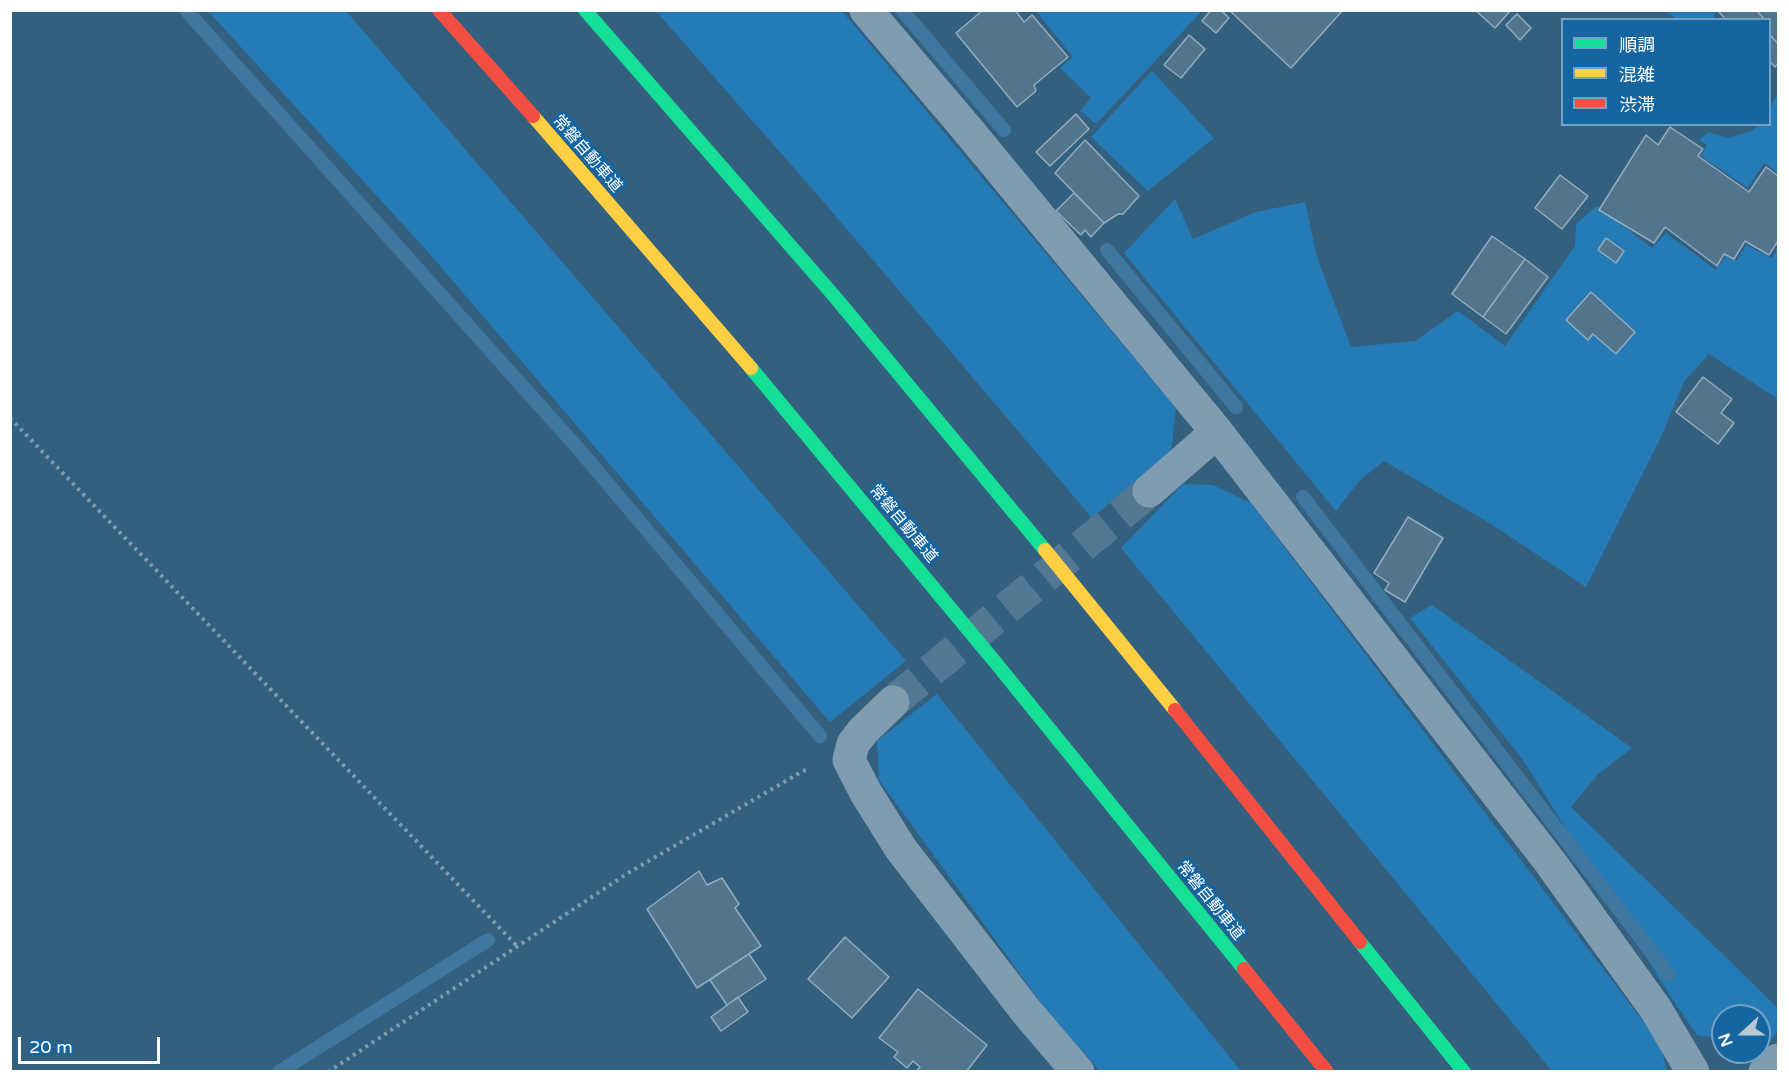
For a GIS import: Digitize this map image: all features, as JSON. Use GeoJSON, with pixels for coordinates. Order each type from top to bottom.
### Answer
{"type":"FeatureCollection","features":[{"type":"Feature","properties":{"kind":"highway","name":"常磐自動車道"},"geometry":{"type":"LineString","coordinates":[[439,10],[745,359],[1034,709],[1326,1071]]}},
{"type":"Feature","properties":{"kind":"highway"},"geometry":{"type":"LineString","coordinates":[[585,10],[866,334],[1118,639],[1464,1071]]}},
{"type":"Feature","properties":{"kind":"street"},"geometry":{"type":"LineString","coordinates":[[866,10],[1216,432],[1550,862],[1655,1008],[1693,1071]]}},
{"type":"Feature","properties":{"kind":"street"},"geometry":{"type":"LineString","coordinates":[[1149,491],[1216,432]]}},
{"type":"Feature","properties":{"kind":"street"},"geometry":{"type":"LineString","coordinates":[[893,702],[853,744],[849,760],[866,793],[901,849],[1026,1011],[1078,1071]]}},
{"type":"Feature","properties":{"kind":"street"},"geometry":{"type":"LineString","coordinates":[[1765,1071],[1779,1060]]}},
{"type":"Feature","properties":{"kind":"path"},"geometry":{"type":"LineString","coordinates":[[10,418],[518,947]]}},
{"type":"Feature","properties":{"kind":"path"},"geometry":{"type":"LineString","coordinates":[[328,1071],[628,873],[803,771],[849,760]]}},
{"type":"Feature","properties":{"kind":"shaded area"},"geometry":{"type":"Polygon","coordinates":[[[208,11],[346,11],[906,661],[830,722],[429,253],[208,11]]]}},
{"type":"Feature","properties":{"kind":"shaded area"},"geometry":{"type":"Polygon","coordinates":[[[656,11],[842,11],[1176,408],[1171,451],[1092,518],[822,200],[656,11]]]}},
{"type":"Feature","properties":{"kind":"shaded area"},"geometry":{"type":"Polygon","coordinates":[[[1036,11],[1202,11],[1096,124],[1080,111],[1091,98],[1060,68],[1073,57],[1036,11]]]}},
{"type":"Feature","properties":{"kind":"shaded area"},"geometry":{"type":"Polygon","coordinates":[[[1665,11],[1714,11],[1714,18],[1675,18],[1665,11]]]}},
{"type":"Feature","properties":{"kind":"shaded area"},"geometry":{"type":"Polygon","coordinates":[[[1152,71],[1214,138],[1148,191],[1091,137],[1152,71]]]}},
{"type":"Feature","properties":{"kind":"shaded area"},"geometry":{"type":"Polygon","coordinates":[[[1778,92],[1778,173],[1764,163],[1748,188],[1701,156],[1707,145],[1699,140],[1708,132],[1728,138],[1752,131],[1757,126],[1771,126],[1771,107],[1778,92]]]}},
{"type":"Feature","properties":{"kind":"shaded area"},"geometry":{"type":"Polygon","coordinates":[[[1175,199],[1193,239],[1256,212],[1305,202],[1317,257],[1351,347],[1415,341],[1458,311],[1505,346],[1575,246],[1576,224],[1597,206],[1652,248],[1666,233],[1716,270],[1726,256],[1737,260],[1746,245],[1772,258],[1778,246],[1778,399],[1709,354],[1685,380],[1660,439],[1586,587],[1491,524],[1384,461],[1360,480],[1336,511],[1124,253],[1175,199]]]}},
{"type":"Feature","properties":{"kind":"shaded area"},"geometry":{"type":"Polygon","coordinates":[[[1183,484],[1213,485],[1251,503],[1660,1044],[1667,1071],[1552,1071],[1121,548],[1183,484]]]}},
{"type":"Feature","properties":{"kind":"shaded area"},"geometry":{"type":"Polygon","coordinates":[[[1432,605],[1632,748],[1598,774],[1571,807],[1778,1008],[1778,1032],[1772,1039],[1771,1004],[1711,1004],[1711,1037],[1697,1035],[1523,760],[1410,618],[1432,605]]]}},
{"type":"Feature","properties":{"kind":"shaded area"},"geometry":{"type":"Polygon","coordinates":[[[937,694],[1241,1071],[1100,1071],[1047,1011],[879,780],[877,741],[937,694]]]}},
{"type":"Feature","properties":{"kind":"building"},"geometry":{"type":"Polygon","coordinates":[[[983,10],[1015,10],[1024,22],[1032,15],[1068,57],[1034,85],[1036,91],[1017,107],[956,33],[983,10]]]}},
{"type":"Feature","properties":{"kind":"building"},"geometry":{"type":"Polygon","coordinates":[[[1211,10],[1221,10],[1229,18],[1216,33],[1202,21],[1211,10]]]}},
{"type":"Feature","properties":{"kind":"building"},"geometry":{"type":"Polygon","coordinates":[[[1229,10],[1343,10],[1291,68],[1229,10]]]}},
{"type":"Feature","properties":{"kind":"building"},"geometry":{"type":"Polygon","coordinates":[[[1475,10],[1511,10],[1495,28],[1475,10]]]}},
{"type":"Feature","properties":{"kind":"building"},"geometry":{"type":"Polygon","coordinates":[[[1721,10],[1756,10],[1763,18],[1724,18],[1719,12],[1721,10]]]}},
{"type":"Feature","properties":{"kind":"building"},"geometry":{"type":"Polygon","coordinates":[[[1756,10],[1778,10],[1778,44],[1771,36],[1771,18],[1763,18],[1756,10]]]}},
{"type":"Feature","properties":{"kind":"building"},"geometry":{"type":"Polygon","coordinates":[[[1517,14],[1531,28],[1520,40],[1506,25],[1517,14]]]}},
{"type":"Feature","properties":{"kind":"building"},"geometry":{"type":"Polygon","coordinates":[[[1189,35],[1205,49],[1181,78],[1164,65],[1189,35]]]}},
{"type":"Feature","properties":{"kind":"building"},"geometry":{"type":"Polygon","coordinates":[[[1771,36],[1778,44],[1778,63],[1775,67],[1771,63],[1771,36]]]}},
{"type":"Feature","properties":{"kind":"building"},"geometry":{"type":"Polygon","coordinates":[[[1076,114],[1089,129],[1050,166],[1036,152],[1076,114]]]}},
{"type":"Feature","properties":{"kind":"building"},"geometry":{"type":"Polygon","coordinates":[[[1670,127],[1703,149],[1698,156],[1749,192],[1766,167],[1778,176],[1778,241],[1769,255],[1745,241],[1734,259],[1724,254],[1717,266],[1665,227],[1654,243],[1599,210],[1646,135],[1658,145],[1670,127]]]}},
{"type":"Feature","properties":{"kind":"building"},"geometry":{"type":"Polygon","coordinates":[[[1085,140],[1139,196],[1123,214],[1118,214],[1104,223],[1055,173],[1085,140]]]}},
{"type":"Feature","properties":{"kind":"building"},"geometry":{"type":"Polygon","coordinates":[[[1560,175],[1588,196],[1562,229],[1535,208],[1560,175]]]}},
{"type":"Feature","properties":{"kind":"building"},"geometry":{"type":"Polygon","coordinates":[[[1074,193],[1104,223],[1091,237],[1085,230],[1081,235],[1056,211],[1074,193]]]}},
{"type":"Feature","properties":{"kind":"building"},"geometry":{"type":"Polygon","coordinates":[[[1492,236],[1525,259],[1483,317],[1452,294],[1492,236]]]}},
{"type":"Feature","properties":{"kind":"building"},"geometry":{"type":"Polygon","coordinates":[[[1606,238],[1624,251],[1616,263],[1598,250],[1606,238]]]}},
{"type":"Feature","properties":{"kind":"building"},"geometry":{"type":"Polygon","coordinates":[[[1525,259],[1548,277],[1506,334],[1483,317],[1525,259]]]}},
{"type":"Feature","properties":{"kind":"building"},"geometry":{"type":"Polygon","coordinates":[[[1591,292],[1635,332],[1616,354],[1593,334],[1588,340],[1566,320],[1591,292]]]}},
{"type":"Feature","properties":{"kind":"building"},"geometry":{"type":"Polygon","coordinates":[[[1703,377],[1732,399],[1721,413],[1734,423],[1718,444],[1676,412],[1703,377]]]}},
{"type":"Feature","properties":{"kind":"building"},"geometry":{"type":"Polygon","coordinates":[[[1408,517],[1443,538],[1405,602],[1385,590],[1389,583],[1374,573],[1408,517]]]}},
{"type":"Feature","properties":{"kind":"building"},"geometry":{"type":"Polygon","coordinates":[[[699,871],[707,885],[722,878],[739,904],[735,908],[761,946],[697,988],[647,909],[699,871]]]}},
{"type":"Feature","properties":{"kind":"building"},"geometry":{"type":"Polygon","coordinates":[[[845,937],[889,977],[852,1018],[808,979],[845,937]]]}},
{"type":"Feature","properties":{"kind":"building"},"geometry":{"type":"Polygon","coordinates":[[[749,954],[766,979],[727,1005],[710,980],[749,954]]]}},
{"type":"Feature","properties":{"kind":"building"},"geometry":{"type":"Polygon","coordinates":[[[918,989],[987,1045],[966,1072],[916,1072],[920,1067],[913,1061],[907,1068],[894,1057],[898,1052],[879,1038],[918,989]]]}},
{"type":"Feature","properties":{"kind":"building"},"geometry":{"type":"Polygon","coordinates":[[[738,997],[748,1012],[721,1031],[711,1017],[738,997]]]}},
{"type":"Feature","properties":{"kind":"waterway"},"geometry":{"type":"LineString","coordinates":[[186,10],[583,454],[820,736]]}},
{"type":"Feature","properties":{"kind":"waterway"},"geometry":{"type":"LineString","coordinates":[[902,10],[1004,130]]}},
{"type":"Feature","properties":{"kind":"waterway"},"geometry":{"type":"LineString","coordinates":[[1107,250],[1236,407]]}},
{"type":"Feature","properties":{"kind":"waterway"},"geometry":{"type":"LineString","coordinates":[[1303,497],[1669,975]]}},
{"type":"Feature","properties":{"kind":"waterway"},"geometry":{"type":"LineString","coordinates":[[279,1072],[488,940]]}},
{"type":"Feature","properties":{"kind":"tunnel"},"geometry":{"type":"LineString","coordinates":[[893,702],[1149,491]]}},
{"type":"Feature","properties":{"kind":"traffic: fast"},"geometry":{"type":"LineString","coordinates":[[585,10],[835,297],[1045,550]]}},
{"type":"Feature","properties":{"kind":"traffic: fast"},"geometry":{"type":"LineString","coordinates":[[751,368],[1000,668],[1244,969]]}},
{"type":"Feature","properties":{"kind":"traffic: fast"},"geometry":{"type":"LineString","coordinates":[[1360,942],[1464,1072]]}},
{"type":"Feature","properties":{"kind":"traffic: slow"},"geometry":{"type":"LineString","coordinates":[[533,116],[751,368]]}},
{"type":"Feature","properties":{"kind":"traffic: slow"},"geometry":{"type":"LineString","coordinates":[[1045,550],[1175,710]]}},
{"type":"Feature","properties":{"kind":"traffic: jam"},"geometry":{"type":"LineString","coordinates":[[439,10],[533,116]]}},
{"type":"Feature","properties":{"kind":"traffic: jam"},"geometry":{"type":"LineString","coordinates":[[1175,710],[1360,942]]}},
{"type":"Feature","properties":{"kind":"traffic: jam"},"geometry":{"type":"LineString","coordinates":[[1244,969],[1327,1072]]}}]}
